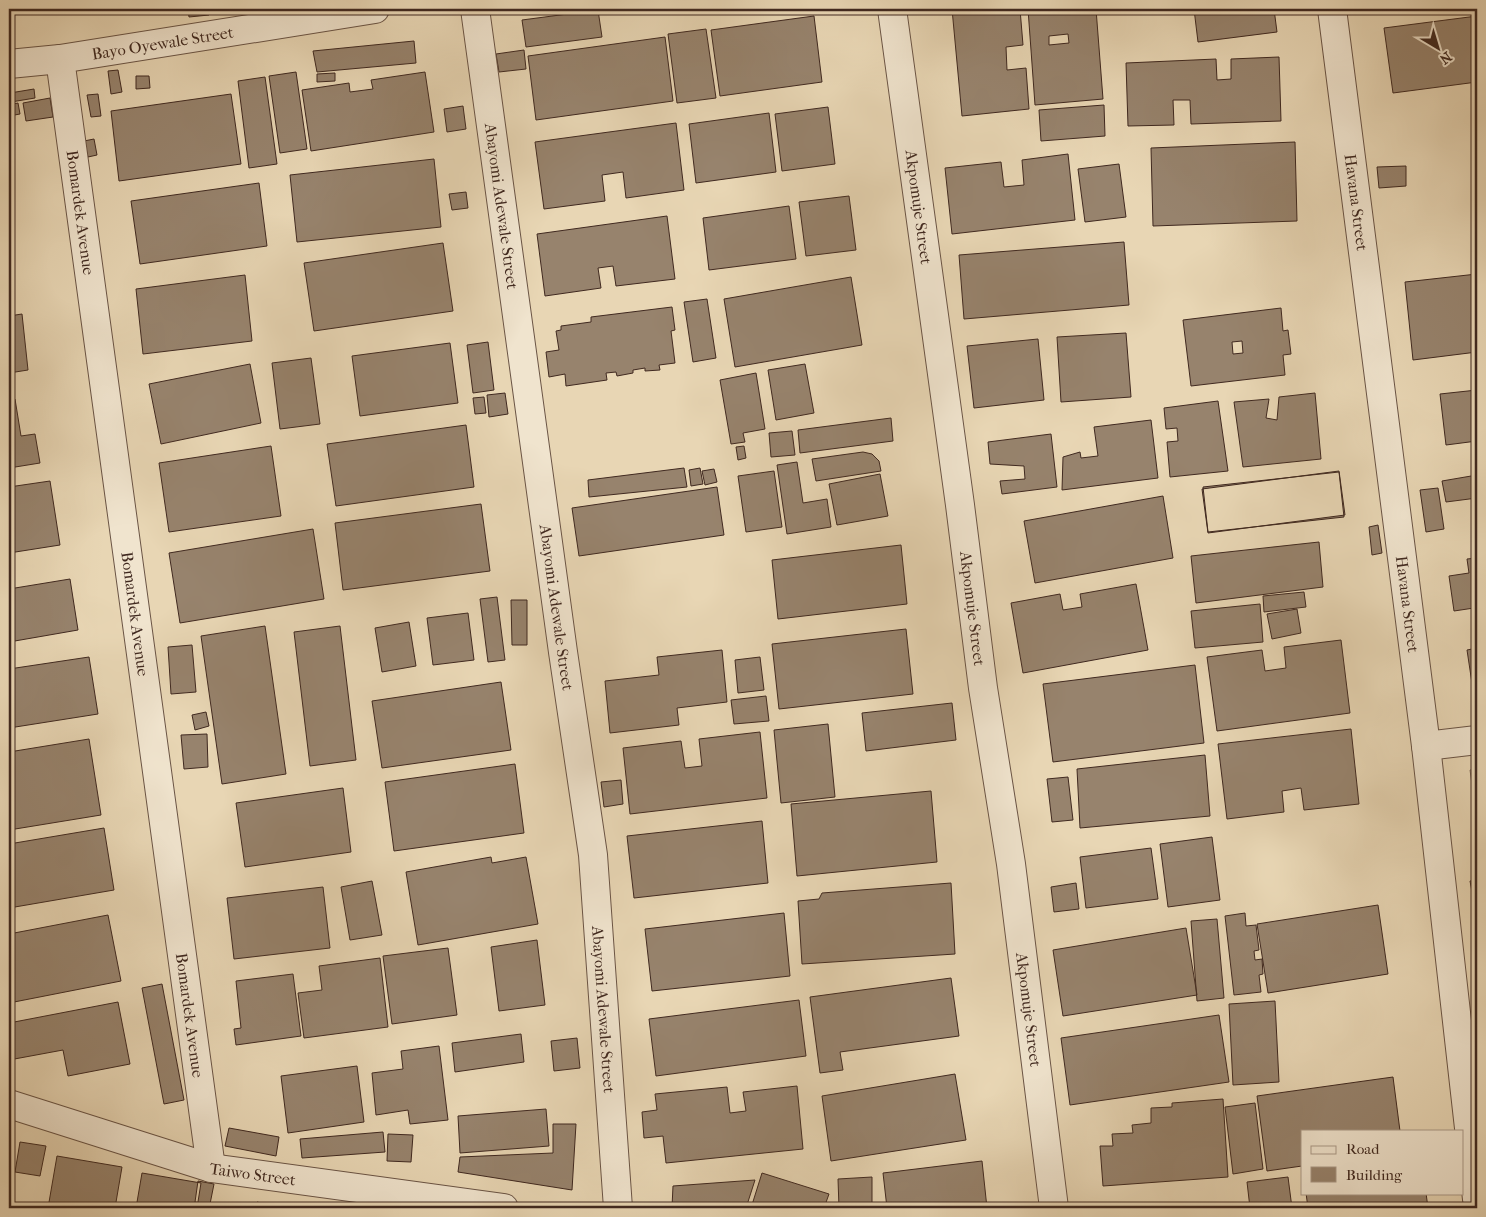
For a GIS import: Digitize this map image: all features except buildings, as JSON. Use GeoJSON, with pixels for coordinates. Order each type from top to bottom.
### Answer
{"type":"FeatureCollection","features":[{"type":"Feature","properties":{"kind":"street","name":"Bayo Oyewale Street"},"geometry":{"type":"LineString","coordinates":[[9,64],[60,59],[375,9]]}},
{"type":"Feature","properties":{"kind":"street","name":"Abayomi Adewale Street"},"geometry":{"type":"LineString","coordinates":[[476,9],[562,642],[593,855],[618,1208]]}},
{"type":"Feature","properties":{"kind":"street","name":"Akpomuje Street"},"geometry":{"type":"LineString","coordinates":[[892,9],[959,496],[983,688],[1011,864],[1054,1208]]}},
{"type":"Feature","properties":{"kind":"street","name":"Havana Street"},"geometry":{"type":"LineString","coordinates":[[1332,9],[1426,746],[1477,1199]]}},
{"type":"Feature","properties":{"kind":"street","name":"Bomardek Avenue"},"geometry":{"type":"LineString","coordinates":[[60,59],[211,1168]]}},
{"type":"Feature","properties":{"kind":"street"},"geometry":{"type":"LineString","coordinates":[[1426,746],[1477,740]]}},
{"type":"Feature","properties":{"kind":"street","name":"Taiwo Street"},"geometry":{"type":"LineString","coordinates":[[9,1104],[211,1168],[504,1208]]}},
{"type":"Feature","properties":{"kind":"shaded area"},"geometry":{"type":"Polygon","coordinates":[[[1477,769],[1477,821],[1470,770],[1477,769]]]}}]}
